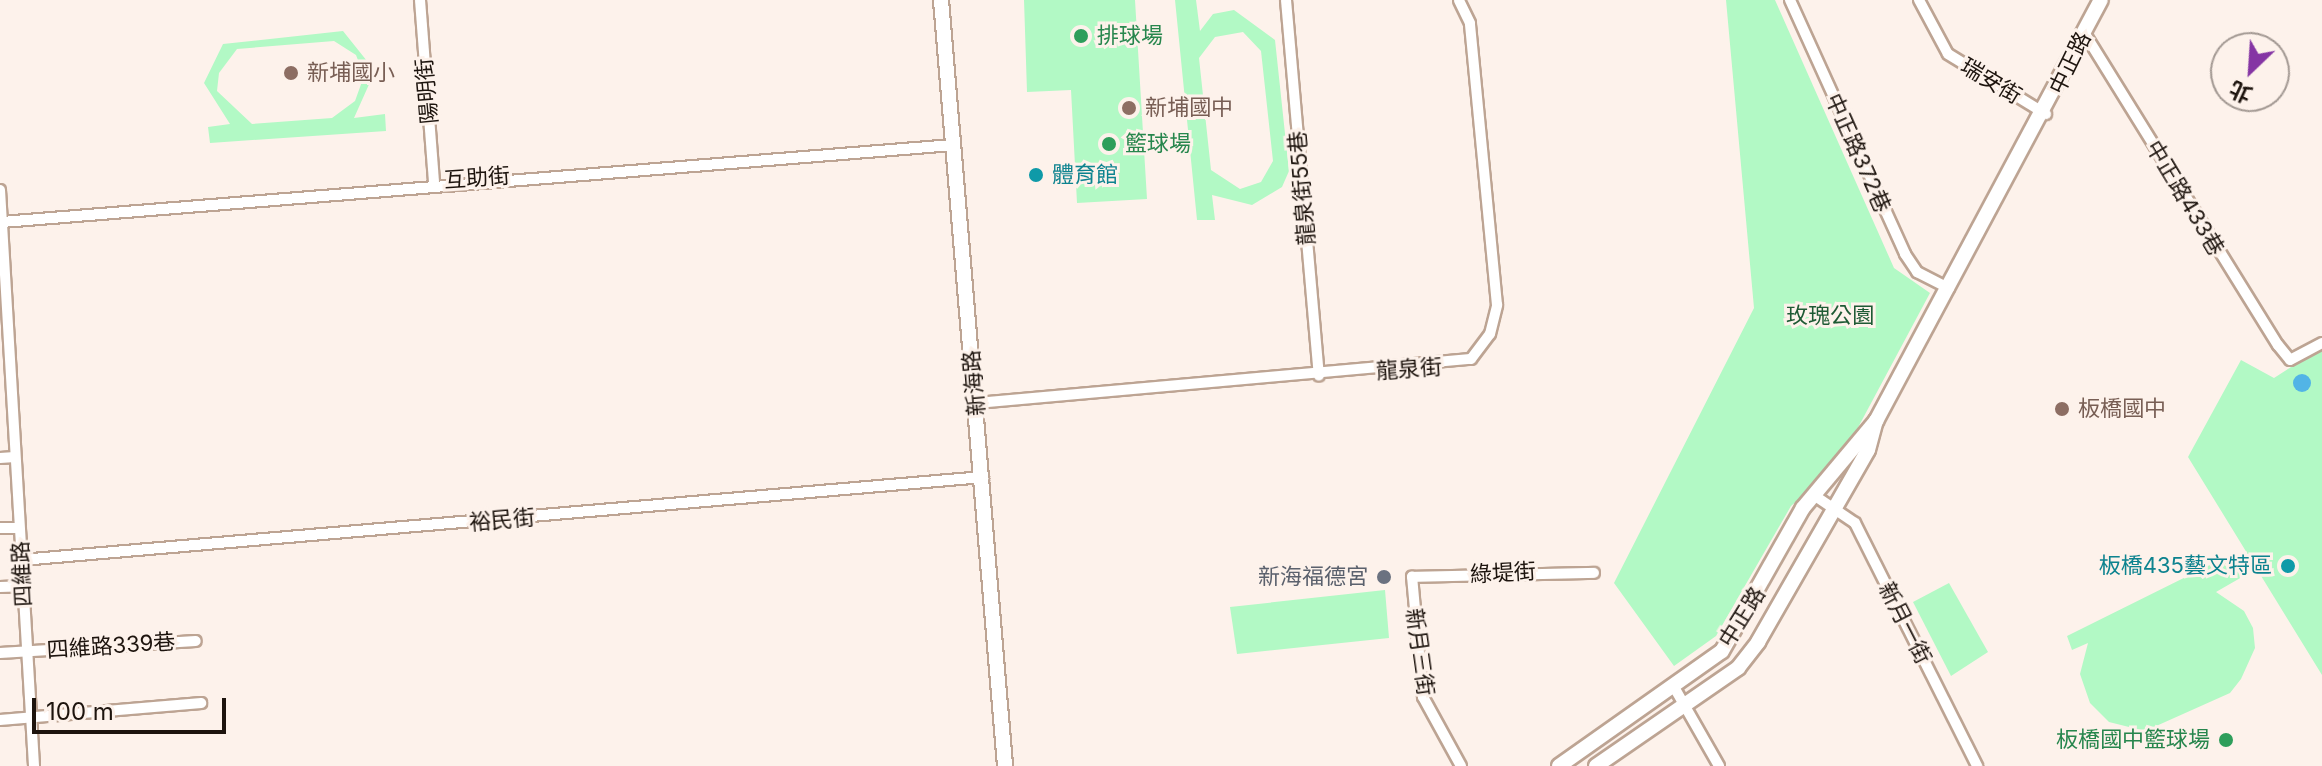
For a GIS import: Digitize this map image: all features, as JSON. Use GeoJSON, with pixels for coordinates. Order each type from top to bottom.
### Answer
{"type":"FeatureCollection","features":[{"type":"Feature","properties":{"kind":"main road","name":"新海路"},"geometry":{"type":"LineString","coordinates":[[941,0],[1005,766]]}},
{"type":"Feature","properties":{"kind":"main road","name":"中正路"},"geometry":{"type":"LineString","coordinates":[[1596,766],[1688,706],[1738,668],[1758,642],[2046,114],[2101,0]]}},
{"type":"Feature","properties":{"kind":"main road","name":"中正路"},"geometry":{"type":"LineString","coordinates":[[1559,766],[1722,651],[1740,627],[1815,496],[1876,421]]}},
{"type":"Feature","properties":{"kind":"street","name":"陽明街"},"geometry":{"type":"LineString","coordinates":[[420,0],[434,181]]}},
{"type":"Feature","properties":{"kind":"street","name":"龍泉街55巷"},"geometry":{"type":"LineString","coordinates":[[1286,0],[1319,376]]}},
{"type":"Feature","properties":{"kind":"street","name":"龍泉街"},"geometry":{"type":"LineString","coordinates":[[976,403],[1459,365],[1490,334],[1495,272],[1470,23],[1459,0]]}},
{"type":"Feature","properties":{"kind":"street","name":"中正路372巷"},"geometry":{"type":"LineString","coordinates":[[1790,0],[1905,254],[1917,272],[1949,288]]}},
{"type":"Feature","properties":{"kind":"street","name":"瑞安街"},"geometry":{"type":"LineString","coordinates":[[1919,0],[1948,54],[2046,114]]}},
{"type":"Feature","properties":{"kind":"street","name":"中正路433巷"},"geometry":{"type":"LineString","coordinates":[[2085,34],[2290,360],[2322,343]]}},
{"type":"Feature","properties":{"kind":"street","name":"互助街"},"geometry":{"type":"LineString","coordinates":[[2,222],[434,181],[953,145]]}},
{"type":"Feature","properties":{"kind":"street","name":"四維路"},"geometry":{"type":"LineString","coordinates":[[0,190],[4,330],[34,766]]}},
{"type":"Feature","properties":{"kind":"street"},"geometry":{"type":"LineString","coordinates":[[0,458],[15,457]]}},
{"type":"Feature","properties":{"kind":"street","name":"裕民街"},"geometry":{"type":"LineString","coordinates":[[21,560],[983,477]]}},
{"type":"Feature","properties":{"kind":"street","name":"新月一街"},"geometry":{"type":"LineString","coordinates":[[1815,496],[1834,505],[1855,523],[1977,766]]}},
{"type":"Feature","properties":{"kind":"street"},"geometry":{"type":"LineString","coordinates":[[0,528],[19,528]]}},
{"type":"Feature","properties":{"kind":"street","name":"綠堤街"},"geometry":{"type":"LineString","coordinates":[[1412,577],[1594,573]]}},
{"type":"Feature","properties":{"kind":"street","name":"新月三街"},"geometry":{"type":"LineString","coordinates":[[1412,577],[1423,697],[1461,766]]}},
{"type":"Feature","properties":{"kind":"street"},"geometry":{"type":"LineString","coordinates":[[0,587],[23,586]]}},
{"type":"Feature","properties":{"kind":"street","name":"四維路339巷"},"geometry":{"type":"LineString","coordinates":[[0,653],[196,641]]}},
{"type":"Feature","properties":{"kind":"street"},"geometry":{"type":"LineString","coordinates":[[1674,687],[1688,706],[1719,766]]}},
{"type":"Feature","properties":{"kind":"street"},"geometry":{"type":"LineString","coordinates":[[0,720],[201,703]]}},
{"type":"Feature","properties":{"kind":"green space"},"geometry":{"type":"Polygon","coordinates":[[[1024,0],[1135,0],[1147,199],[1077,203],[1071,90],[1027,92],[1024,0]]]}},
{"type":"Feature","properties":{"kind":"green space"},"geometry":{"type":"Polygon","coordinates":[[[1175,0],[1196,0],[1200,31],[1213,14],[1234,10],[1275,40],[1289,171],[1282,187],[1252,205],[1212,195],[1215,220],[1197,220],[1175,0]],[[1243,32],[1215,37],[1199,58],[1211,170],[1240,189],[1261,182],[1273,161],[1261,51],[1243,32]]]}},
{"type":"Feature","properties":{"kind":"green space","name":"玫瑰公園"},"geometry":{"type":"Polygon","coordinates":[[[1726,0],[1775,0],[1894,268],[1930,293],[1839,463],[1791,506],[1716,636],[1674,666],[1614,583],[1754,308],[1726,0]]]}},
{"type":"Feature","properties":{"kind":"green space"},"geometry":{"type":"Polygon","coordinates":[[[343,31],[375,71],[354,118],[385,114],[386,131],[210,143],[208,127],[230,124],[204,83],[223,44],[343,31]],[[334,41],[237,49],[219,73],[217,91],[252,124],[332,118],[355,101],[364,76],[356,55],[334,41]]]}},
{"type":"Feature","properties":{"kind":"green space","name":"板橋435藝文特區"},"geometry":{"type":"Polygon","coordinates":[[[2322,347],[2322,675],[2188,457],[2241,360],[2274,378],[2322,347]]]}},
{"type":"Feature","properties":{"kind":"green space"},"geometry":{"type":"Polygon","coordinates":[[[2230,555],[2242,577],[2216,592],[2244,611],[2253,628],[2255,648],[2241,679],[2230,693],[2145,731],[2109,722],[2090,703],[2080,674],[2088,643],[2072,650],[2067,636],[2230,555]]]}},
{"type":"Feature","properties":{"kind":"green space"},"geometry":{"type":"Polygon","coordinates":[[[1949,583],[1988,652],[1951,676],[1913,602],[1949,583]]]}},
{"type":"Feature","properties":{"kind":"green space"},"geometry":{"type":"Polygon","coordinates":[[[1385,590],[1389,638],[1237,654],[1230,607],[1385,590]]]}},
{"type":"Feature","properties":{"kind":"water"},"geometry":{"type":"Polygon","coordinates":[[[2302,374],[2311,383],[2302,392],[2293,383],[2302,374]]]}},
{"type":"Feature","properties":{"kind":"place","name":"排球場"},"geometry":{"type":"Point","coordinates":[1081,36]}},
{"type":"Feature","properties":{"kind":"place","name":"新埔國小"},"geometry":{"type":"Point","coordinates":[291,73]}},
{"type":"Feature","properties":{"kind":"place","name":"新埔國中"},"geometry":{"type":"Point","coordinates":[1129,108]}},
{"type":"Feature","properties":{"kind":"place","name":"籃球場"},"geometry":{"type":"Point","coordinates":[1109,144]}},
{"type":"Feature","properties":{"kind":"place","name":"體育館"},"geometry":{"type":"Point","coordinates":[1036,175]}},
{"type":"Feature","properties":{"kind":"place","name":"板橋國中"},"geometry":{"type":"Point","coordinates":[2062,409]}},
{"type":"Feature","properties":{"kind":"place","name":"板橋435藝文特區"},"geometry":{"type":"Point","coordinates":[2288,566]}},
{"type":"Feature","properties":{"kind":"place","name":"新海福德宮"},"geometry":{"type":"Point","coordinates":[1384,577]}},
{"type":"Feature","properties":{"kind":"place","name":"板橋國中籃球場"},"geometry":{"type":"Point","coordinates":[2226,740]}}]}
